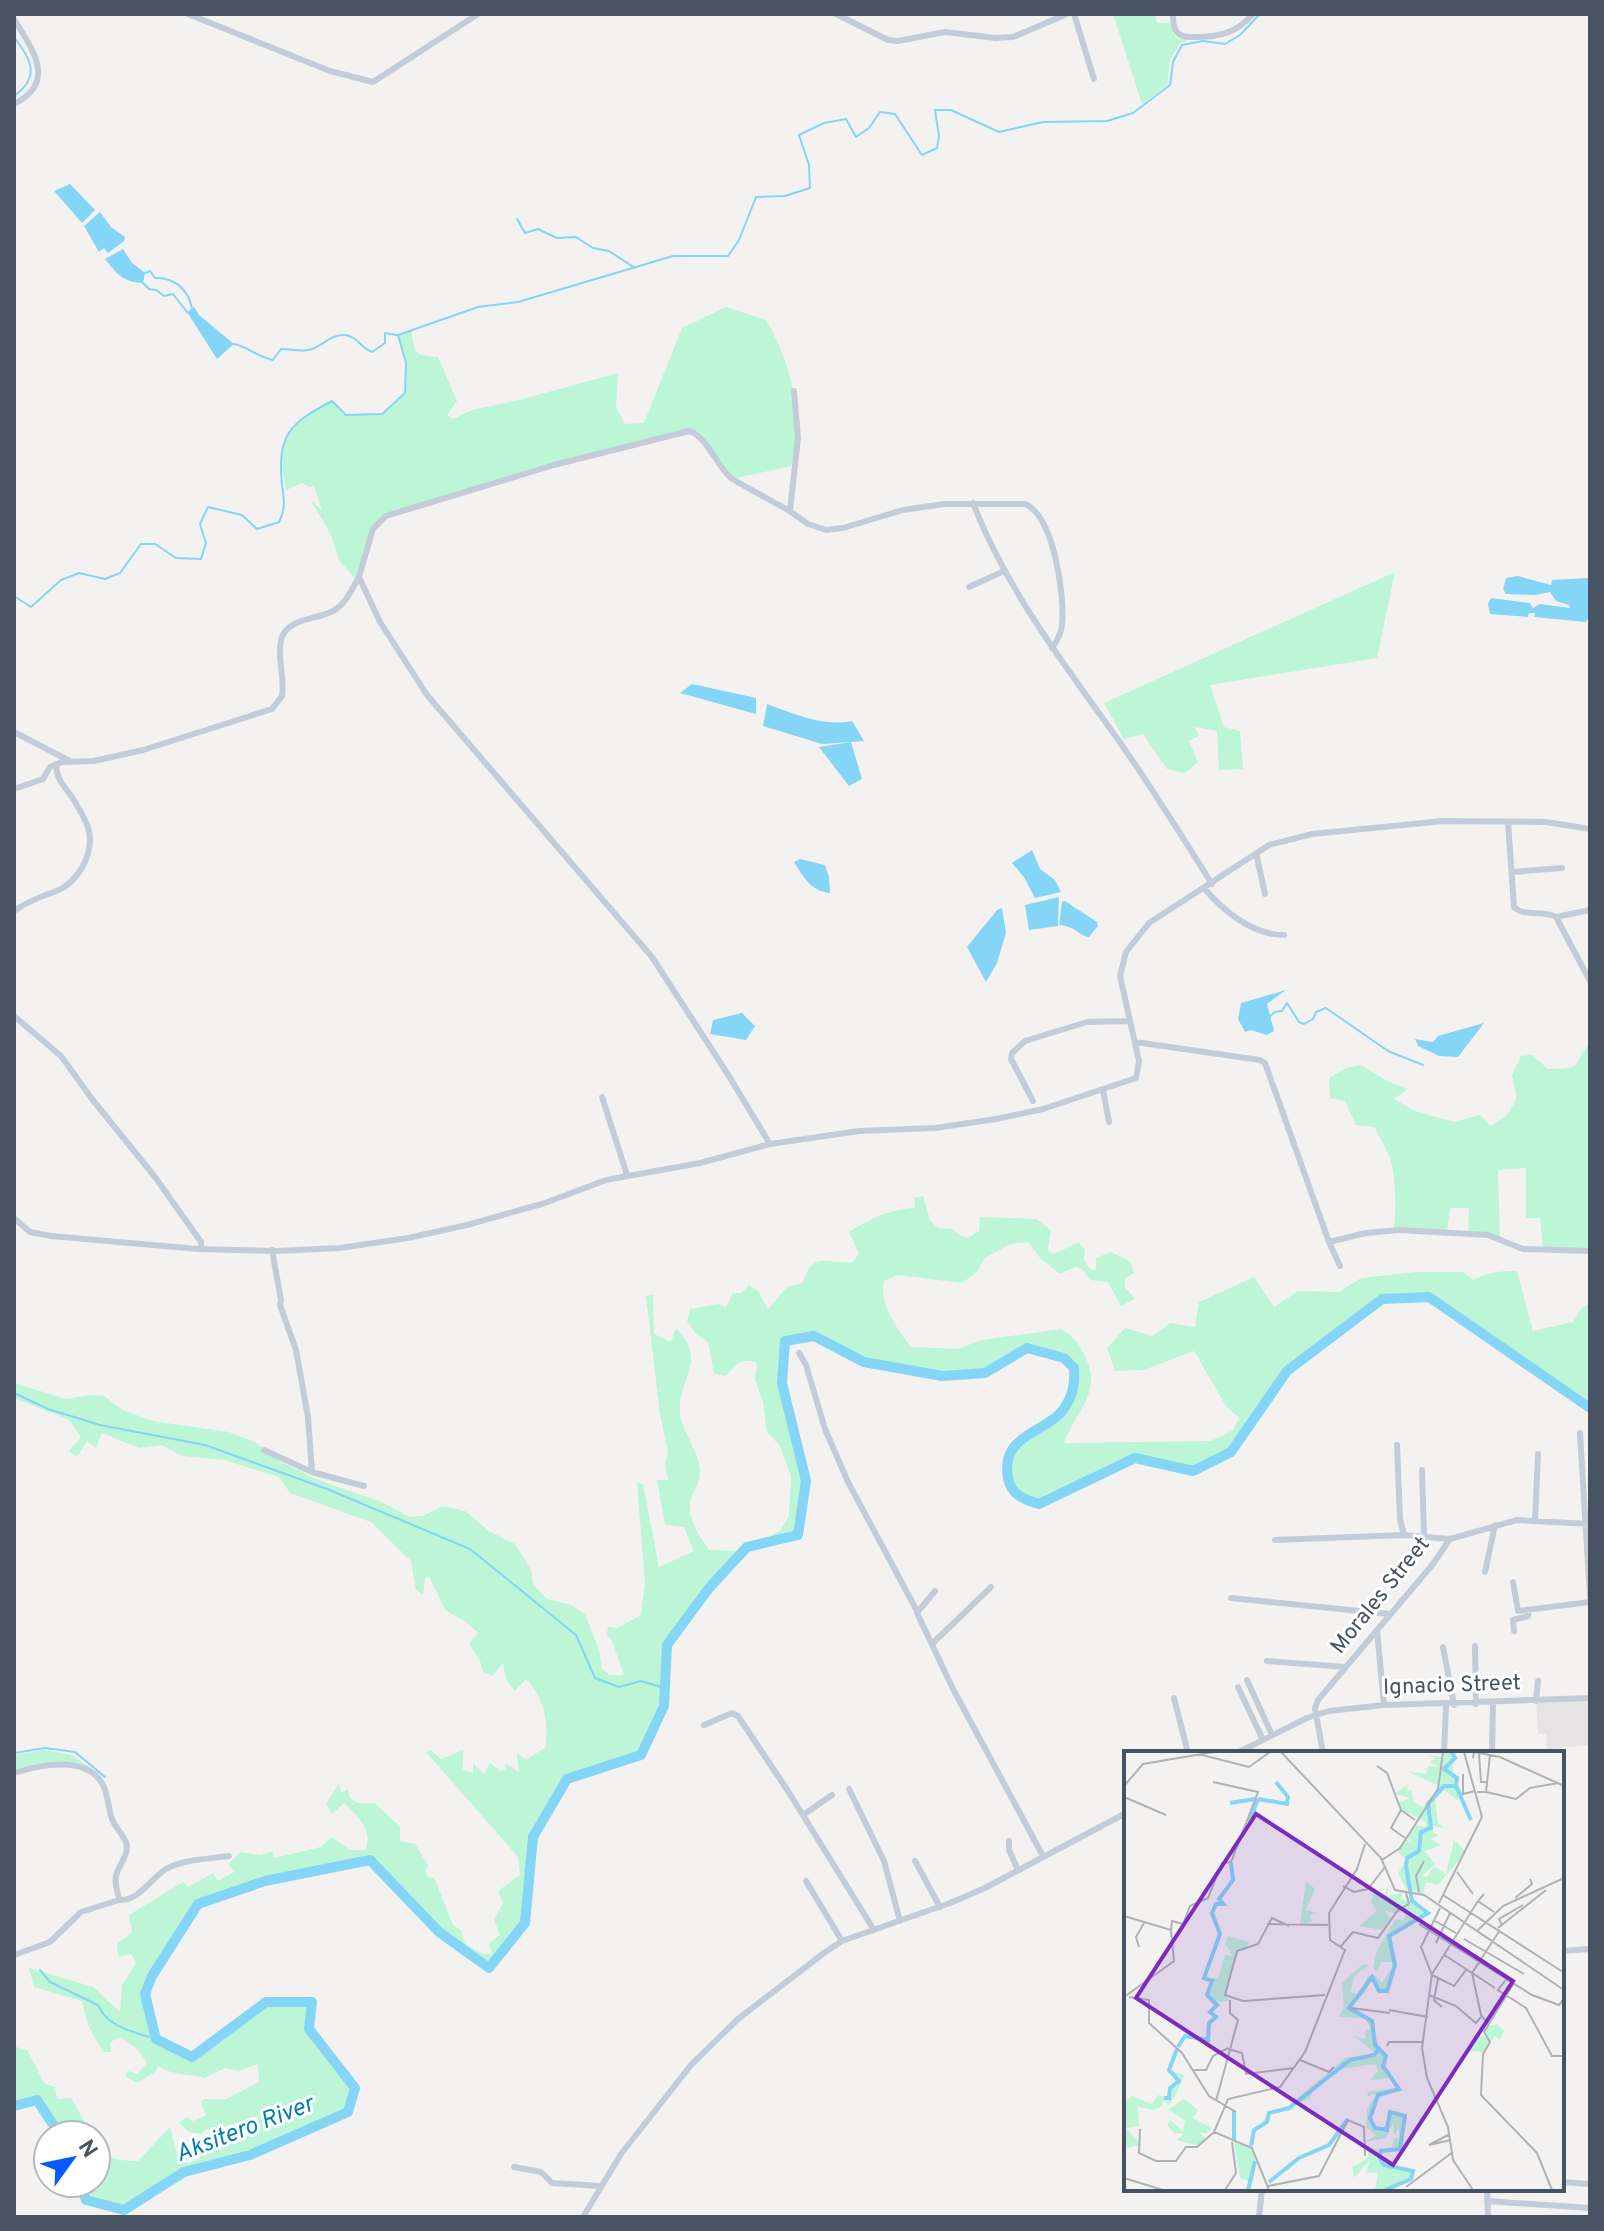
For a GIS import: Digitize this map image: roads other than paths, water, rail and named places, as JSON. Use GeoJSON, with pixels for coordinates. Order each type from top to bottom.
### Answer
{"type":"FeatureCollection","features":[{"type":"Feature","properties":{"kind":"street"},"geometry":{"type":"LineString","coordinates":[[188,14],[330,71],[373,82],[478,14]]}},
{"type":"Feature","properties":{"kind":"street"},"geometry":{"type":"LineString","coordinates":[[836,14],[888,40],[898,41],[955,32],[996,38],[1013,37],[1067,14]]}},
{"type":"Feature","properties":{"kind":"street"},"geometry":{"type":"LineString","coordinates":[[1074,14],[1094,79]]}},
{"type":"Feature","properties":{"kind":"street"},"geometry":{"type":"LineString","coordinates":[[1173,14],[1174,28],[1179,35],[1187,37],[1224,35],[1236,30],[1253,14]]}},
{"type":"Feature","properties":{"kind":"street"},"geometry":{"type":"LineString","coordinates":[[14,19],[35,55],[38,76],[33,90],[14,104]]}},
{"type":"Feature","properties":{"kind":"street"},"geometry":{"type":"LineString","coordinates":[[790,511],[798,438],[794,391]]}},
{"type":"Feature","properties":{"kind":"street"},"geometry":{"type":"LineString","coordinates":[[14,789],[43,779],[50,767],[56,764],[94,761],[143,750],[272,709],[282,696],[280,646],[285,630],[332,612],[342,604],[359,577],[373,529],[386,516],[554,465],[689,431],[699,436],[728,476],[808,524],[826,530],[903,510],[973,503],[1025,504],[1032,507],[1044,523],[1054,552],[1062,628],[1052,648]]}},
{"type":"Feature","properties":{"kind":"street"},"geometry":{"type":"LineString","coordinates":[[973,503],[1004,571],[1052,648],[1150,786],[1212,884]]}},
{"type":"Feature","properties":{"kind":"street"},"geometry":{"type":"LineString","coordinates":[[969,587],[1004,571]]}},
{"type":"Feature","properties":{"kind":"street"},"geometry":{"type":"LineString","coordinates":[[359,577],[380,622],[427,695],[555,841],[668,978],[770,1144]]}},
{"type":"Feature","properties":{"kind":"street"},"geometry":{"type":"LineString","coordinates":[[14,732],[70,761]]}},
{"type":"Feature","properties":{"kind":"street"},"geometry":{"type":"LineString","coordinates":[[14,911],[74,878],[87,854],[90,840],[87,826],[70,792],[57,778],[56,764]]}},
{"type":"Feature","properties":{"kind":"street"},"geometry":{"type":"LineString","coordinates":[[14,1218],[30,1232],[41,1235],[201,1249],[340,1248],[408,1238],[532,1207],[627,1175],[700,1163],[770,1144],[859,1131],[935,1128],[1043,1109],[1136,1078],[1139,1072],[1135,1042],[1120,976],[1126,952],[1149,923],[1269,845],[1312,834],[1443,821],[1546,822],[1590,829]]}},
{"type":"Feature","properties":{"kind":"street"},"geometry":{"type":"LineString","coordinates":[[1508,822],[1514,907],[1517,910],[1546,912],[1556,917],[1590,981]]}},
{"type":"Feature","properties":{"kind":"street"},"geometry":{"type":"LineString","coordinates":[[1256,853],[1265,894]]}},
{"type":"Feature","properties":{"kind":"street"},"geometry":{"type":"LineString","coordinates":[[1512,872],[1562,868]]}},
{"type":"Feature","properties":{"kind":"street"},"geometry":{"type":"LineString","coordinates":[[1204,888],[1226,910],[1253,927],[1271,935],[1284,935]]}},
{"type":"Feature","properties":{"kind":"street"},"geometry":{"type":"LineString","coordinates":[[1556,917],[1590,910]]}},
{"type":"Feature","properties":{"kind":"street"},"geometry":{"type":"LineString","coordinates":[[14,1016],[61,1056],[175,1204],[201,1242],[201,1249]]}},
{"type":"Feature","properties":{"kind":"street"},"geometry":{"type":"LineString","coordinates":[[1033,1101],[1011,1059],[1012,1053],[1025,1041],[1087,1022],[1129,1021]]}},
{"type":"Feature","properties":{"kind":"street"},"geometry":{"type":"LineString","coordinates":[[1135,1042],[1265,1063],[1340,1266]]}},
{"type":"Feature","properties":{"kind":"street"},"geometry":{"type":"LineString","coordinates":[[1103,1090],[1109,1122]]}},
{"type":"Feature","properties":{"kind":"street"},"geometry":{"type":"LineString","coordinates":[[602,1097],[627,1175]]}},
{"type":"Feature","properties":{"kind":"street"},"geometry":{"type":"LineString","coordinates":[[1329,1242],[1366,1233],[1399,1230],[1488,1235],[1523,1249],[1590,1251]]}},
{"type":"Feature","properties":{"kind":"street"},"geometry":{"type":"LineString","coordinates":[[272,1250],[280,1305],[296,1350],[308,1417],[312,1472]]}},
{"type":"Feature","properties":{"kind":"street"},"geometry":{"type":"LineString","coordinates":[[799,1353],[806,1365],[825,1429],[848,1482],[1043,1856]]}},
{"type":"Feature","properties":{"kind":"street"},"geometry":{"type":"LineString","coordinates":[[1513,1582],[1518,1611],[1590,1600],[1588,1524],[1580,1433]]}},
{"type":"Feature","properties":{"kind":"street"},"geometry":{"type":"LineString","coordinates":[[1397,1445],[1400,1519],[1404,1535]]}},
{"type":"Feature","properties":{"kind":"street"},"geometry":{"type":"LineString","coordinates":[[264,1450],[312,1472],[364,1486]]}},
{"type":"Feature","properties":{"kind":"street"},"geometry":{"type":"LineString","coordinates":[[1535,1521],[1538,1454]]}},
{"type":"Feature","properties":{"kind":"street"},"geometry":{"type":"LineString","coordinates":[[1422,1470],[1424,1535]]}},
{"type":"Feature","properties":{"kind":"street","name":"Morales Street"},"geometry":{"type":"LineString","coordinates":[[1316,1714],[1318,1700],[1433,1564],[1450,1539],[1495,1525],[1535,1521],[1588,1524]]}},
{"type":"Feature","properties":{"kind":"street"},"geometry":{"type":"LineString","coordinates":[[1485,1572],[1495,1525]]}},
{"type":"Feature","properties":{"kind":"street"},"geometry":{"type":"LineString","coordinates":[[1275,1540],[1404,1535],[1450,1539]]}},
{"type":"Feature","properties":{"kind":"street"},"geometry":{"type":"LineString","coordinates":[[932,1644],[991,1587]]}},
{"type":"Feature","properties":{"kind":"street"},"geometry":{"type":"LineString","coordinates":[[917,1611],[935,1591]]}},
{"type":"Feature","properties":{"kind":"street"},"geometry":{"type":"LineString","coordinates":[[1231,1598],[1390,1614]]}},
{"type":"Feature","properties":{"kind":"street"},"geometry":{"type":"LineString","coordinates":[[1514,1631],[1513,1620],[1528,1616],[1529,1611]]}},
{"type":"Feature","properties":{"kind":"street"},"geometry":{"type":"LineString","coordinates":[[1377,1630],[1384,1705]]}},
{"type":"Feature","properties":{"kind":"street"},"geometry":{"type":"LineString","coordinates":[[1475,1646],[1476,1704]]}},
{"type":"Feature","properties":{"kind":"street"},"geometry":{"type":"LineString","coordinates":[[1443,1647],[1450,1705],[1444,1751]]}},
{"type":"Feature","properties":{"kind":"street"},"geometry":{"type":"LineString","coordinates":[[1267,1661],[1345,1667]]}},
{"type":"Feature","properties":{"kind":"street"},"geometry":{"type":"LineString","coordinates":[[1247,1680],[1272,1735]]}},
{"type":"Feature","properties":{"kind":"street"},"geometry":{"type":"LineString","coordinates":[[1536,1701],[1538,1681]]}},
{"type":"Feature","properties":{"kind":"street"},"geometry":{"type":"LineString","coordinates":[[1238,1687],[1263,1740]]}},
{"type":"Feature","properties":{"kind":"street"},"geometry":{"type":"LineString","coordinates":[[1174,1698],[1187,1751]]}},
{"type":"Feature","properties":{"kind":"street","name":"Ignacio Street"},"geometry":{"type":"LineString","coordinates":[[1241,1751],[1316,1714],[1384,1705],[1590,1698]]}},
{"type":"Feature","properties":{"kind":"street"},"geometry":{"type":"LineString","coordinates":[[1492,1751],[1493,1703]]}},
{"type":"Feature","properties":{"kind":"street"},"geometry":{"type":"LineString","coordinates":[[704,1725],[732,1713],[738,1716],[874,1930]]}},
{"type":"Feature","properties":{"kind":"street"},"geometry":{"type":"LineString","coordinates":[[1316,1714],[1323,1751]]}},
{"type":"Feature","properties":{"kind":"street"},"geometry":{"type":"LineString","coordinates":[[14,1773],[66,1764],[85,1770],[102,1784],[112,1819],[127,1849],[115,1877],[119,1900]]}},
{"type":"Feature","properties":{"kind":"street"},"geometry":{"type":"LineString","coordinates":[[849,1789],[884,1861],[900,1921]]}},
{"type":"Feature","properties":{"kind":"street"},"geometry":{"type":"LineString","coordinates":[[803,1815],[832,1795]]}},
{"type":"Feature","properties":{"kind":"street"},"geometry":{"type":"LineString","coordinates":[[583,2217],[621,2154],[671,2088],[717,2038],[842,1941],[985,1888],[1124,1814]]}},
{"type":"Feature","properties":{"kind":"street"},"geometry":{"type":"LineString","coordinates":[[1009,1841],[1009,1850],[1018,1870]]}},
{"type":"Feature","properties":{"kind":"street"},"geometry":{"type":"LineString","coordinates":[[14,1955],[50,1942],[81,1912],[131,1898],[159,1874],[176,1865],[229,1856]]}},
{"type":"Feature","properties":{"kind":"street"},"geometry":{"type":"LineString","coordinates":[[915,1861],[940,1907]]}},
{"type":"Feature","properties":{"kind":"street"},"geometry":{"type":"LineString","coordinates":[[806,1881],[842,1941]]}},
{"type":"Feature","properties":{"kind":"street"},"geometry":{"type":"LineString","coordinates":[[1564,1951],[1590,1949]]}},
{"type":"Feature","properties":{"kind":"street"},"geometry":{"type":"LineString","coordinates":[[514,2167],[541,2172],[552,2183],[601,2186]]}},
{"type":"Feature","properties":{"kind":"street"},"geometry":{"type":"LineString","coordinates":[[1564,2182],[1590,2184]]}},
{"type":"Feature","properties":{"kind":"street"},"geometry":{"type":"LineString","coordinates":[[1259,2217],[1262,2191]]}},
{"type":"Feature","properties":{"kind":"street"},"geometry":{"type":"LineString","coordinates":[[1487,2191],[1488,2217]]}},
{"type":"Feature","properties":{"kind":"street"},"geometry":{"type":"LineString","coordinates":[[1487,2201],[1590,2208]]}},
{"type":"Feature","properties":{"kind":"water"},"geometry":{"type":"Polygon","coordinates":[[[70,184],[95,210],[82,223],[54,191],[70,184]]]}},
{"type":"Feature","properties":{"kind":"water"},"geometry":{"type":"Polygon","coordinates":[[[100,212],[111,227],[125,237],[108,253],[104,248],[99,252],[84,226],[100,212]]]}},
{"type":"Feature","properties":{"kind":"water"},"geometry":{"type":"Polygon","coordinates":[[[123,249],[132,263],[145,273],[143,283],[121,276],[105,259],[123,249]]]}},
{"type":"Feature","properties":{"kind":"water"},"geometry":{"type":"Polygon","coordinates":[[[194,307],[199,315],[234,344],[217,359],[187,312],[194,307]]]}},
{"type":"Feature","properties":{"kind":"water"},"geometry":{"type":"Polygon","coordinates":[[[1518,576],[1551,585],[1552,580],[1590,578],[1590,615],[1586,622],[1534,617],[1535,613],[1529,613],[1528,617],[1490,614],[1488,604],[1491,598],[1530,603],[1533,608],[1540,604],[1570,608],[1556,601],[1550,592],[1506,594],[1503,589],[1506,578],[1518,576]]]}},
{"type":"Feature","properties":{"kind":"water"},"geometry":{"type":"Polygon","coordinates":[[[692,684],[756,698],[756,714],[680,693],[692,684]]]}},
{"type":"Feature","properties":{"kind":"water"},"geometry":{"type":"Polygon","coordinates":[[[767,704],[819,721],[852,721],[864,741],[822,744],[763,726],[767,704]]]}},
{"type":"Feature","properties":{"kind":"water"},"geometry":{"type":"Polygon","coordinates":[[[851,742],[862,779],[849,786],[819,747],[851,742]]]}},
{"type":"Feature","properties":{"kind":"water"},"geometry":{"type":"Polygon","coordinates":[[[1032,850],[1040,869],[1055,880],[1061,892],[1035,898],[1012,863],[1032,850]]]}},
{"type":"Feature","properties":{"kind":"water"},"geometry":{"type":"Polygon","coordinates":[[[800,859],[825,865],[830,893],[808,882],[794,862],[800,859]]]}},
{"type":"Feature","properties":{"kind":"water"},"geometry":{"type":"Polygon","coordinates":[[[1059,897],[1058,926],[1029,930],[1025,905],[1059,897]]]}},
{"type":"Feature","properties":{"kind":"water"},"geometry":{"type":"Polygon","coordinates":[[[1062,902],[1097,922],[1098,926],[1089,937],[1059,925],[1062,902]]]}},
{"type":"Feature","properties":{"kind":"water"},"geometry":{"type":"Polygon","coordinates":[[[1002,908],[1006,933],[997,963],[986,982],[967,947],[1002,908]]]}},
{"type":"Feature","properties":{"kind":"water"},"geometry":{"type":"Polygon","coordinates":[[[1286,990],[1267,1004],[1274,1031],[1267,1035],[1251,1030],[1245,1032],[1238,1019],[1241,1003],[1286,990]]]}},
{"type":"Feature","properties":{"kind":"water"},"geometry":{"type":"Polygon","coordinates":[[[742,1013],[755,1026],[746,1040],[710,1034],[713,1020],[742,1013]]]}},
{"type":"Feature","properties":{"kind":"water"},"geometry":{"type":"Polygon","coordinates":[[[1484,1023],[1458,1057],[1439,1056],[1418,1046],[1415,1039],[1433,1042],[1438,1036],[1484,1023]]]}},
{"type":"Feature","properties":{"kind":"waterway"},"geometry":{"type":"LineString","coordinates":[[14,596],[31,607],[61,580],[79,573],[105,579],[120,573],[141,544],[155,544],[176,558],[201,559],[206,543],[200,524],[208,507],[242,515],[257,529],[279,522],[284,504],[282,453],[289,432],[306,416],[332,401],[346,415],[382,414],[405,393],[406,363],[398,335],[478,307],[518,302],[673,256],[728,256],[739,240],[756,197],[785,196],[810,188],[809,165],[799,135],[824,123],[846,119],[856,137],[869,128],[880,112],[895,114],[922,155],[937,148],[939,136],[935,110],[951,110],[999,132],[1043,122],[1107,121],[1133,113],[1170,85],[1173,62],[1182,45],[1203,41],[1225,44],[1240,35],[1260,14]]}},
{"type":"Feature","properties":{"kind":"waterway"},"geometry":{"type":"LineString","coordinates":[[14,37],[29,60],[30,68],[28,82],[14,96]]}},
{"type":"Feature","properties":{"kind":"waterway"},"geometry":{"type":"LineString","coordinates":[[517,219],[525,233],[538,229],[557,238],[576,237],[593,248],[609,251],[635,268]]}},
{"type":"Feature","properties":{"kind":"waterway"},"geometry":{"type":"LineString","coordinates":[[145,273],[150,271],[155,278],[180,286],[192,308]]}},
{"type":"Feature","properties":{"kind":"waterway"},"geometry":{"type":"LineString","coordinates":[[143,283],[164,296],[173,294],[187,312]]}},
{"type":"Feature","properties":{"kind":"waterway"},"geometry":{"type":"LineString","coordinates":[[234,344],[273,360],[281,349],[308,350],[339,335],[353,338],[372,352],[385,343],[385,333],[397,335]]}},
{"type":"Feature","properties":{"kind":"waterway"},"geometry":{"type":"LineString","coordinates":[[1269,1017],[1282,1011],[1287,1003],[1299,1022],[1304,1024],[1313,1019],[1316,1012],[1326,1008],[1388,1051],[1423,1065]]}},
{"type":"Feature","properties":{"kind":"waterway","name":"Aksitero River"},"geometry":{"type":"LineString","coordinates":[[86,2199],[124,2210],[184,2172],[250,2155],[348,2112],[355,2088],[309,2029],[312,2002],[266,2002],[192,2057],[156,2039],[145,1994],[152,1976],[198,1904],[265,1881],[370,1860],[439,1932],[489,1968],[525,1923],[533,1837],[567,1779],[641,1755],[664,1706],[667,1645],[709,1588],[747,1547],[798,1535],[806,1481],[782,1383],[785,1341],[814,1336],[864,1362],[942,1376],[985,1373],[1027,1348],[1064,1358],[1074,1368],[1073,1390],[1066,1405],[1055,1418],[1017,1443],[1007,1463],[1008,1478],[1015,1493],[1039,1504],[1135,1458],[1193,1471],[1231,1452],[1287,1371],[1382,1299],[1429,1297],[1590,1408]]}},
{"type":"Feature","properties":{"kind":"waterway"},"geometry":{"type":"LineString","coordinates":[[14,1393],[48,1409],[100,1425],[205,1445],[327,1489],[470,1549],[576,1635],[595,1678],[619,1687],[641,1681],[665,1688]]}},
{"type":"Feature","properties":{"kind":"waterway"},"geometry":{"type":"LineString","coordinates":[[14,1753],[45,1748],[75,1752],[105,1777]]}},
{"type":"Feature","properties":{"kind":"waterway"},"geometry":{"type":"LineString","coordinates":[[40,1970],[50,1982],[98,2005],[115,2024],[156,2039]]}},
{"type":"Feature","properties":{"kind":"waterway","name":"Aksitero River"},"geometry":{"type":"LineString","coordinates":[[14,2106],[37,2100],[49,2119]]}}]}
